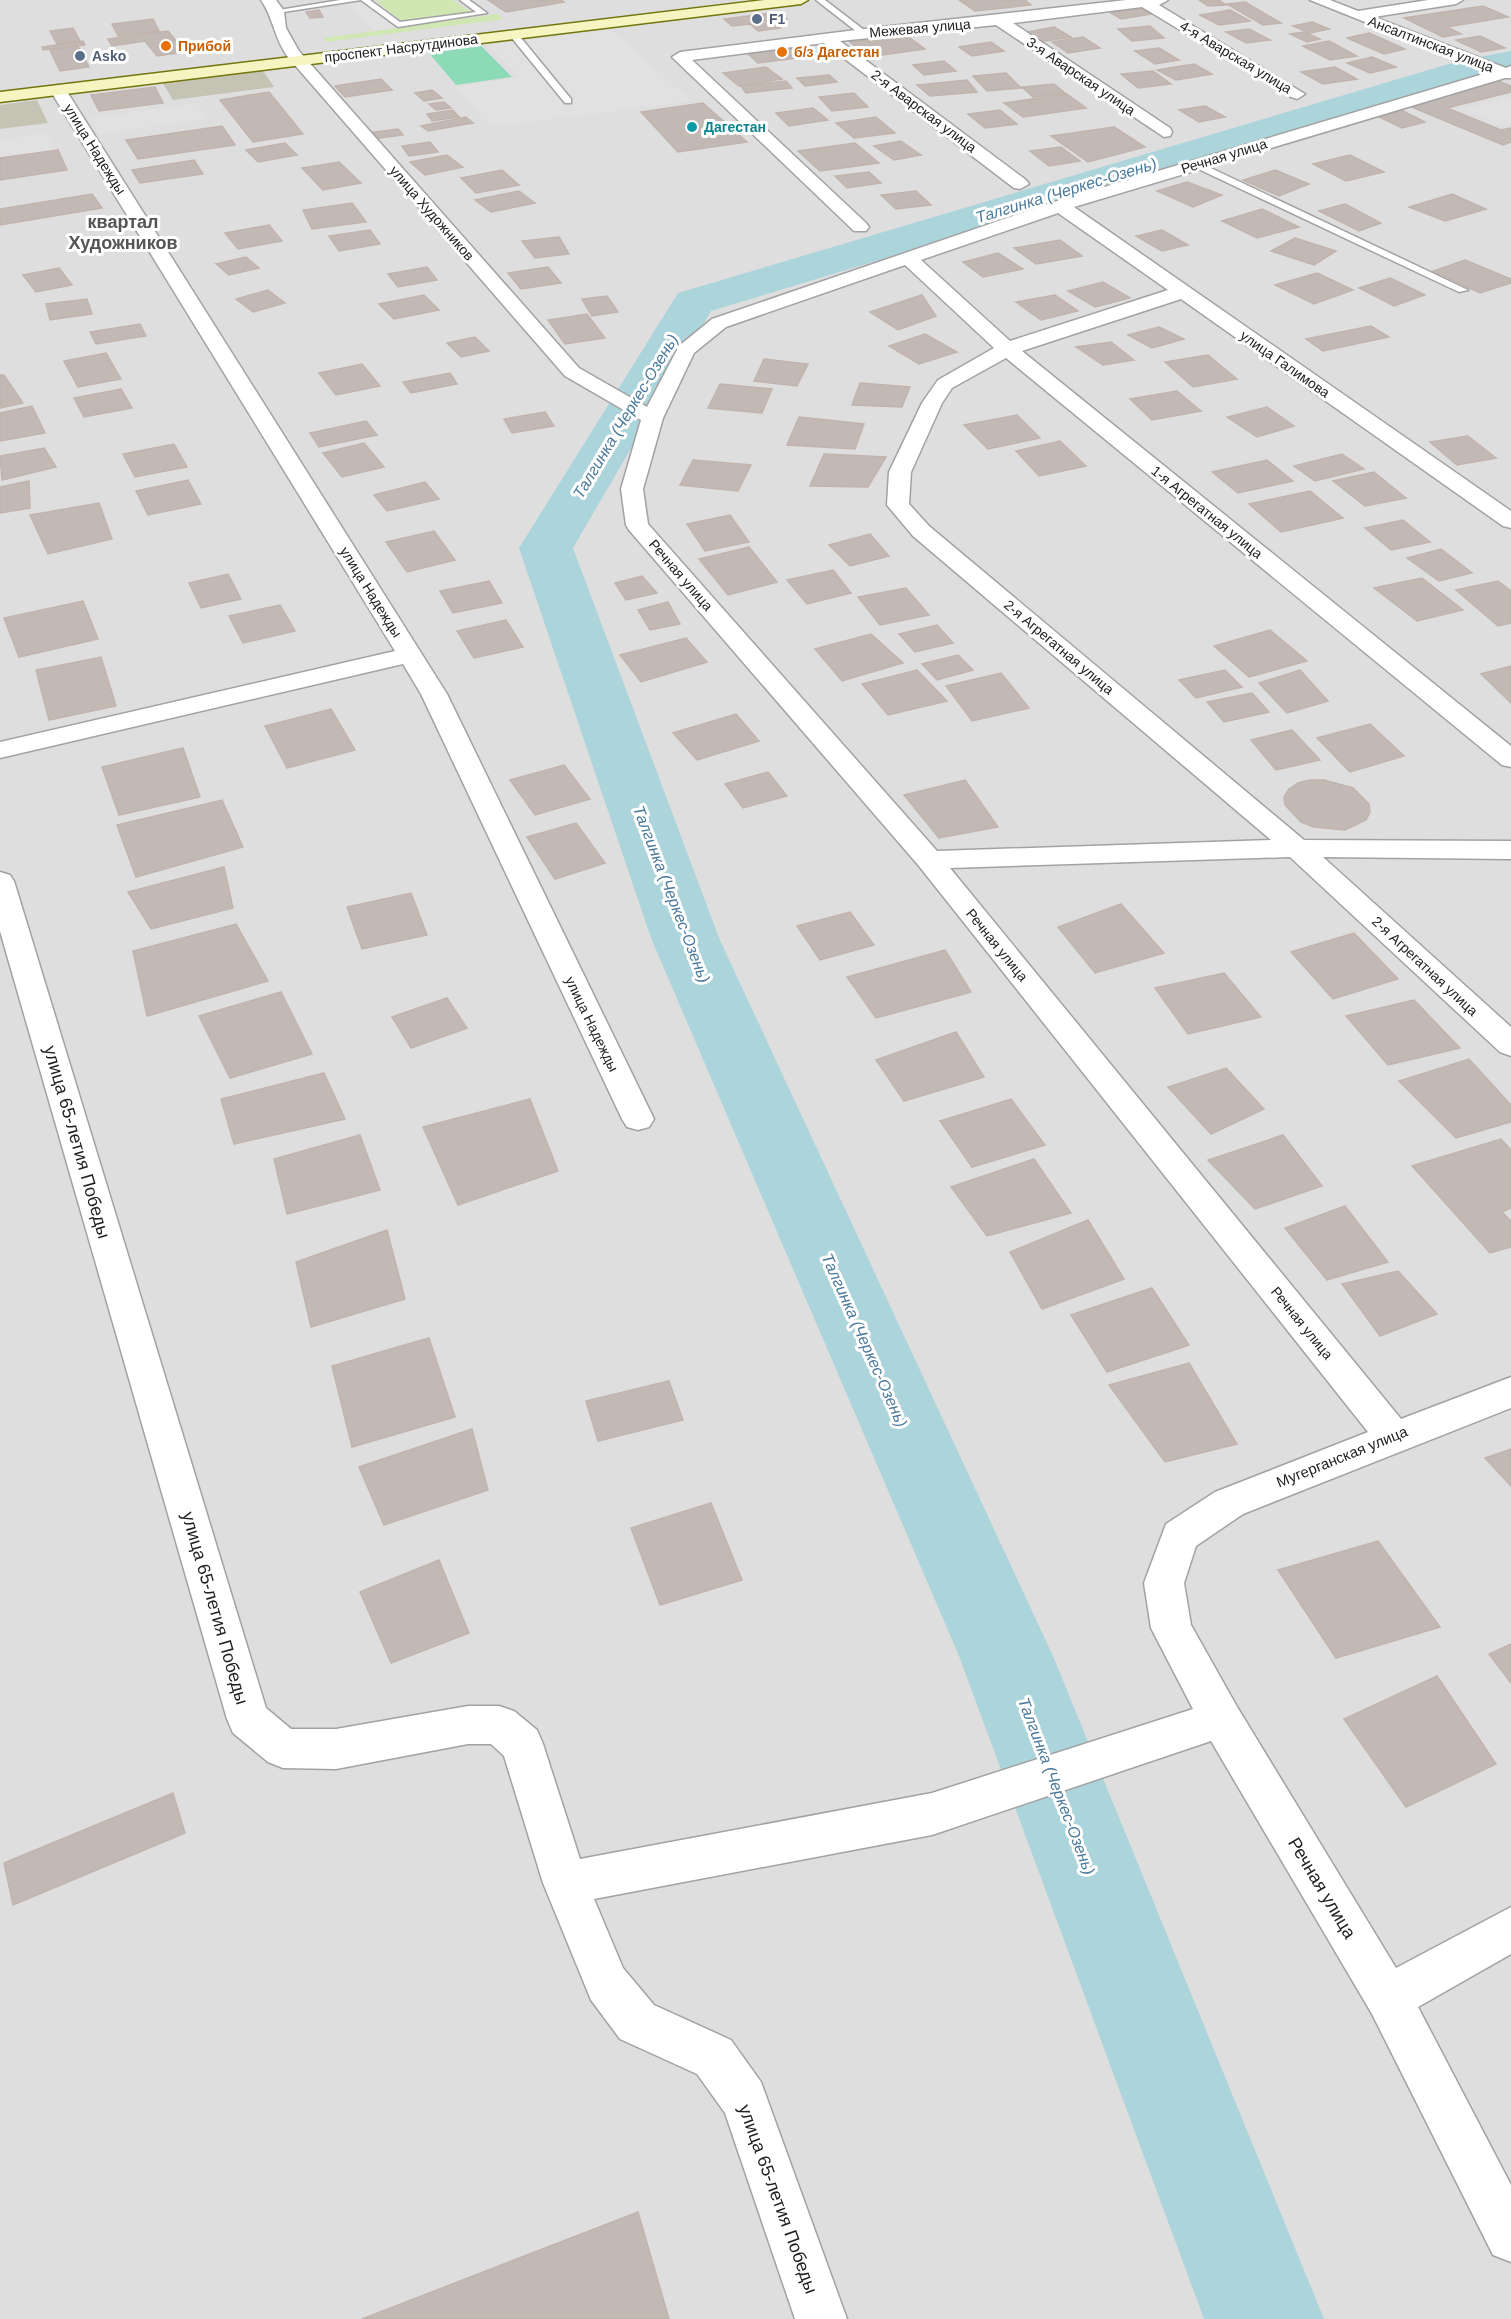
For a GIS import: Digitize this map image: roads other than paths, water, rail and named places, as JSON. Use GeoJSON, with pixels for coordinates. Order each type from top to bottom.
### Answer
{"type":"FeatureCollection","features":[{"type":"Feature","properties":{"kind":"main road","name":"проспект Насрутдинова"},"geometry":{"type":"LineString","coordinates":[[0,97],[746,0]]}},
{"type":"Feature","properties":{"kind":"main road","name":"проспект Насрутдинова"},"geometry":{"type":"LineString","coordinates":[[0,86],[514,35],[801,0]]}},
{"type":"Feature","properties":{"kind":"street","name":"Межевая улица"},"geometry":{"type":"LineString","coordinates":[[860,227],[680,57],[864,33],[999,20],[1161,0]]}},
{"type":"Feature","properties":{"kind":"street","name":"Ансалтинская улица"},"geometry":{"type":"LineString","coordinates":[[1317,0],[1504,72]]}},
{"type":"Feature","properties":{"kind":"street"},"geometry":{"type":"LineString","coordinates":[[1357,15],[1456,0]]}},
{"type":"Feature","properties":{"kind":"street","name":"4-я Аварская улица"},"geometry":{"type":"LineString","coordinates":[[1144,2],[1297,94]]}},
{"type":"Feature","properties":{"kind":"street","name":"улица Художников"},"geometry":{"type":"LineString","coordinates":[[272,6],[279,28],[295,57],[572,372],[652,418]]}},
{"type":"Feature","properties":{"kind":"street","name":"3-я Аварская улица"},"geometry":{"type":"LineString","coordinates":[[999,20],[1164,132]]}},
{"type":"Feature","properties":{"kind":"street","name":"2-я Аварская улица"},"geometry":{"type":"LineString","coordinates":[[827,38],[1020,184]]}},
{"type":"Feature","properties":{"kind":"street","name":"Речная улица"},"geometry":{"type":"LineString","coordinates":[[1394,1436],[929,860],[637,525],[632,489],[652,418],[686,350],[719,323],[1060,206],[1504,72]]}},
{"type":"Feature","properties":{"kind":"street","name":"улица Надежды"},"geometry":{"type":"LineString","coordinates":[[58,90],[434,694],[639,1119]]}},
{"type":"Feature","properties":{"kind":"street","name":"улица Галимова"},"geometry":{"type":"LineString","coordinates":[[1060,206],[1511,521]]}},
{"type":"Feature","properties":{"kind":"street","name":"1-я Агрегатная улица"},"geometry":{"type":"LineString","coordinates":[[908,258],[1007,349],[1511,759]]}},
{"type":"Feature","properties":{"kind":"street","name":"2-я Агрегатная улица"},"geometry":{"type":"LineString","coordinates":[[1183,292],[1007,349],[945,384],[932,403],[900,472],[898,505],[921,531],[1297,848],[1511,1045]]}},
{"type":"Feature","properties":{"kind":"street"},"geometry":{"type":"LineString","coordinates":[[0,750],[410,655]]}},
{"type":"Feature","properties":{"kind":"street"},"geometry":{"type":"LineString","coordinates":[[929,860],[1297,848],[1511,850]]}},
{"type":"Feature","properties":{"kind":"street","name":"улица 65-летия Победы"},"geometry":{"type":"LineString","coordinates":[[0,881],[248,1719],[283,1748],[336,1749],[468,1725],[499,1725],[522,1744],[565,1883],[607,1984],[637,2022],[714,2057],[744,2099],[821,2319]]}},
{"type":"Feature","properties":{"kind":"street","name":"Мугерганская улица"},"geometry":{"type":"LineString","coordinates":[[1180,1536],[1229,1503],[1394,1436],[1511,1392]]}},
{"type":"Feature","properties":{"kind":"street","name":"Речная улица"},"geometry":{"type":"LineString","coordinates":[[1180,1536],[1164,1583],[1171,1628],[1221,1719],[1388,1998],[1511,2237]]}},
{"type":"Feature","properties":{"kind":"street"},"geometry":{"type":"LineString","coordinates":[[565,1883],[932,1814],[1221,1719]]}},
{"type":"Feature","properties":{"kind":"street"},"geometry":{"type":"LineString","coordinates":[[1388,1998],[1511,1929]]}},
{"type":"Feature","properties":{"kind":"lane"},"geometry":{"type":"LineString","coordinates":[[272,6],[357,0]]}},
{"type":"Feature","properties":{"kind":"lane"},"geometry":{"type":"LineString","coordinates":[[365,0],[398,25],[483,13],[464,0]]}},
{"type":"Feature","properties":{"kind":"lane"},"geometry":{"type":"LineString","coordinates":[[820,0],[864,33]]}},
{"type":"Feature","properties":{"kind":"lane"},"geometry":{"type":"LineString","coordinates":[[514,35],[568,101]]}},
{"type":"Feature","properties":{"kind":"lane"},"geometry":{"type":"LineString","coordinates":[[1195,164],[1463,290]]}},
{"type":"Feature","properties":{"kind":"waterway","name":"Талгинка (Черкес-Озень)"},"geometry":{"type":"LineString","coordinates":[[1264,2319],[1006,1656],[685,938],[546,548],[694,302],[1475,68],[1511,62]]}},
{"type":"Feature","properties":{"kind":"place","name":"F1"},"geometry":{"type":"Point","coordinates":[757,19]}},
{"type":"Feature","properties":{"kind":"place","name":"Прибой"},"geometry":{"type":"Point","coordinates":[166,46]}},
{"type":"Feature","properties":{"kind":"place","name":"б/з Дагестан"},"geometry":{"type":"Point","coordinates":[782,52]}},
{"type":"Feature","properties":{"kind":"place","name":"Asko"},"geometry":{"type":"Point","coordinates":[80,56]}},
{"type":"Feature","properties":{"kind":"place","name":"Дагестан"},"geometry":{"type":"Point","coordinates":[692,127]}},
{"type":"Feature","properties":{"kind":"district","name":"квартал Художников"},"geometry":{"type":"Point","coordinates":[123,232]}}]}
